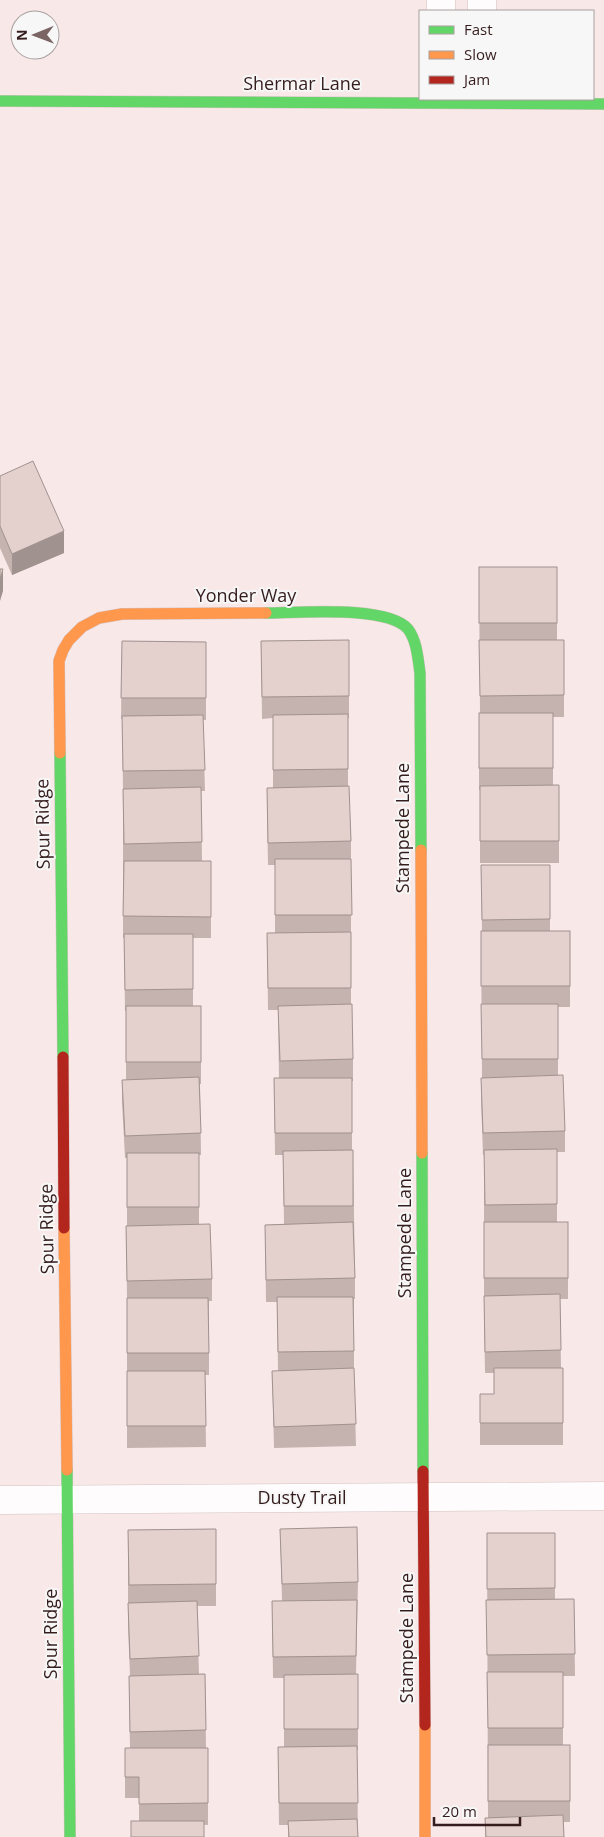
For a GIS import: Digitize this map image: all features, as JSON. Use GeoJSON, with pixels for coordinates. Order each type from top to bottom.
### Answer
{"type":"FeatureCollection","features":[{"type":"Feature","properties":{"kind":"street","name":"Shermar Lane"},"geometry":{"type":"LineString","coordinates":[[0,101],[457,100],[604,104]]}},
{"type":"Feature","properties":{"kind":"street","name":"Yonder Way"},"geometry":{"type":"LineString","coordinates":[[80,627],[101,616],[122,614],[370,613],[394,618],[410,630]]}},
{"type":"Feature","properties":{"kind":"street","name":"Spur Ridge"},"geometry":{"type":"LineString","coordinates":[[70,1837],[59,661],[65,643],[80,627]]}},
{"type":"Feature","properties":{"kind":"street","name":"Stampede Lane"},"geometry":{"type":"LineString","coordinates":[[410,630],[420,673],[425,1837]]}},
{"type":"Feature","properties":{"kind":"street","name":"Dusty Trail"},"geometry":{"type":"LineString","coordinates":[[0,1500],[604,1496]]}},
{"type":"Feature","properties":{"kind":"building"},"geometry":{"type":"Polygon","coordinates":[[[33,461],[64,531],[12,554],[0,526],[0,476],[33,461]]]}},
{"type":"Feature","properties":{"kind":"building"},"geometry":{"type":"Polygon","coordinates":[[[479,567],[557,567],[557,623],[479,623],[479,567]]]}},
{"type":"Feature","properties":{"kind":"building"},"geometry":{"type":"Polygon","coordinates":[[[349,640],[349,696],[262,697],[261,641],[349,640]]]}},
{"type":"Feature","properties":{"kind":"building"},"geometry":{"type":"Polygon","coordinates":[[[479,640],[564,640],[564,695],[480,696],[479,640]]]}},
{"type":"Feature","properties":{"kind":"building"},"geometry":{"type":"Polygon","coordinates":[[[122,641],[206,642],[206,698],[121,698],[122,641]]]}},
{"type":"Feature","properties":{"kind":"building"},"geometry":{"type":"Polygon","coordinates":[[[479,713],[553,713],[553,768],[479,768],[479,713]]]}},
{"type":"Feature","properties":{"kind":"building"},"geometry":{"type":"Polygon","coordinates":[[[348,714],[348,769],[273,770],[273,715],[348,714]]]}},
{"type":"Feature","properties":{"kind":"building"},"geometry":{"type":"Polygon","coordinates":[[[203,715],[205,770],[123,771],[122,716],[203,715]]]}},
{"type":"Feature","properties":{"kind":"building"},"geometry":{"type":"Polygon","coordinates":[[[559,785],[559,841],[480,841],[480,786],[559,785]]]}},
{"type":"Feature","properties":{"kind":"building"},"geometry":{"type":"Polygon","coordinates":[[[349,786],[351,841],[268,843],[267,788],[349,786]]]}},
{"type":"Feature","properties":{"kind":"building"},"geometry":{"type":"Polygon","coordinates":[[[201,787],[202,842],[124,844],[123,789],[201,787]]]}},
{"type":"Feature","properties":{"kind":"building"},"geometry":{"type":"Polygon","coordinates":[[[275,859],[351,859],[352,915],[275,915],[275,859]]]}},
{"type":"Feature","properties":{"kind":"building"},"geometry":{"type":"Polygon","coordinates":[[[124,861],[211,861],[211,917],[123,916],[124,861]]]}},
{"type":"Feature","properties":{"kind":"building"},"geometry":{"type":"Polygon","coordinates":[[[481,865],[550,865],[550,919],[482,920],[481,865]]]}},
{"type":"Feature","properties":{"kind":"building"},"geometry":{"type":"Polygon","coordinates":[[[481,931],[570,931],[570,986],[481,986],[481,931]]]}},
{"type":"Feature","properties":{"kind":"building"},"geometry":{"type":"Polygon","coordinates":[[[351,932],[351,988],[268,988],[267,933],[351,932]]]}},
{"type":"Feature","properties":{"kind":"building"},"geometry":{"type":"Polygon","coordinates":[[[124,934],[193,934],[193,989],[125,990],[124,934]]]}},
{"type":"Feature","properties":{"kind":"building"},"geometry":{"type":"Polygon","coordinates":[[[352,1004],[353,1059],[280,1061],[278,1006],[352,1004]]]}},
{"type":"Feature","properties":{"kind":"building"},"geometry":{"type":"Polygon","coordinates":[[[481,1004],[558,1004],[558,1059],[482,1059],[481,1004]]]}},
{"type":"Feature","properties":{"kind":"building"},"geometry":{"type":"Polygon","coordinates":[[[126,1006],[201,1006],[201,1062],[126,1062],[126,1006]]]}},
{"type":"Feature","properties":{"kind":"building"},"geometry":{"type":"Polygon","coordinates":[[[563,1075],[565,1131],[483,1133],[481,1078],[563,1075]]]}},
{"type":"Feature","properties":{"kind":"building"},"geometry":{"type":"Polygon","coordinates":[[[199,1077],[201,1133],[125,1136],[122,1080],[199,1077]]]}},
{"type":"Feature","properties":{"kind":"building"},"geometry":{"type":"Polygon","coordinates":[[[274,1078],[352,1078],[352,1133],[275,1133],[274,1078]]]}},
{"type":"Feature","properties":{"kind":"building"},"geometry":{"type":"Polygon","coordinates":[[[557,1149],[557,1204],[485,1205],[484,1150],[557,1149]]]}},
{"type":"Feature","properties":{"kind":"building"},"geometry":{"type":"Polygon","coordinates":[[[353,1150],[353,1206],[284,1206],[283,1151],[353,1150]]]}},
{"type":"Feature","properties":{"kind":"building"},"geometry":{"type":"Polygon","coordinates":[[[127,1153],[199,1153],[199,1207],[127,1207],[127,1153]]]}},
{"type":"Feature","properties":{"kind":"building"},"geometry":{"type":"Polygon","coordinates":[[[353,1222],[355,1278],[266,1280],[265,1225],[353,1222]]]}},
{"type":"Feature","properties":{"kind":"building"},"geometry":{"type":"Polygon","coordinates":[[[484,1222],[568,1222],[568,1278],[484,1278],[484,1222]]]}},
{"type":"Feature","properties":{"kind":"building"},"geometry":{"type":"Polygon","coordinates":[[[210,1224],[212,1279],[127,1281],[126,1226],[210,1224]]]}},
{"type":"Feature","properties":{"kind":"building"},"geometry":{"type":"Polygon","coordinates":[[[560,1294],[561,1350],[485,1352],[484,1296],[560,1294]]]}},
{"type":"Feature","properties":{"kind":"building"},"geometry":{"type":"Polygon","coordinates":[[[277,1297],[353,1297],[354,1351],[278,1352],[277,1297]]]}},
{"type":"Feature","properties":{"kind":"building"},"geometry":{"type":"Polygon","coordinates":[[[127,1298],[208,1298],[209,1353],[127,1353],[127,1298]]]}},
{"type":"Feature","properties":{"kind":"building"},"geometry":{"type":"Polygon","coordinates":[[[354,1368],[356,1424],[274,1427],[272,1371],[354,1368]]]}},
{"type":"Feature","properties":{"kind":"building"},"geometry":{"type":"Polygon","coordinates":[[[494,1368],[563,1368],[563,1423],[480,1423],[480,1394],[494,1394],[494,1368]]]}},
{"type":"Feature","properties":{"kind":"building"},"geometry":{"type":"Polygon","coordinates":[[[127,1371],[205,1371],[206,1426],[127,1426],[127,1371]]]}},
{"type":"Feature","properties":{"kind":"building"},"geometry":{"type":"Polygon","coordinates":[[[357,1527],[358,1582],[282,1584],[280,1529],[357,1527]]]}},
{"type":"Feature","properties":{"kind":"building"},"geometry":{"type":"Polygon","coordinates":[[[216,1529],[216,1584],[129,1585],[128,1530],[216,1529]]]}},
{"type":"Feature","properties":{"kind":"building"},"geometry":{"type":"Polygon","coordinates":[[[487,1533],[555,1533],[555,1588],[487,1589],[487,1533]]]}},
{"type":"Feature","properties":{"kind":"building"},"geometry":{"type":"Polygon","coordinates":[[[574,1599],[575,1654],[487,1655],[486,1600],[574,1599]]]}},
{"type":"Feature","properties":{"kind":"building"},"geometry":{"type":"Polygon","coordinates":[[[357,1600],[356,1656],[273,1657],[272,1601],[357,1600]]]}},
{"type":"Feature","properties":{"kind":"building"},"geometry":{"type":"Polygon","coordinates":[[[197,1601],[199,1656],[130,1659],[128,1603],[197,1601]]]}},
{"type":"Feature","properties":{"kind":"building"},"geometry":{"type":"Polygon","coordinates":[[[487,1672],[563,1672],[563,1728],[488,1728],[487,1672]]]}},
{"type":"Feature","properties":{"kind":"building"},"geometry":{"type":"Polygon","coordinates":[[[205,1674],[206,1730],[130,1732],[129,1676],[205,1674]]]}},
{"type":"Feature","properties":{"kind":"building"},"geometry":{"type":"Polygon","coordinates":[[[358,1674],[358,1729],[284,1729],[284,1675],[358,1674]]]}},
{"type":"Feature","properties":{"kind":"building"},"geometry":{"type":"Polygon","coordinates":[[[488,1745],[570,1745],[570,1801],[488,1801],[488,1745]]]}},
{"type":"Feature","properties":{"kind":"building"},"geometry":{"type":"Polygon","coordinates":[[[357,1746],[358,1803],[279,1803],[278,1747],[357,1746]]]}},
{"type":"Feature","properties":{"kind":"building"},"geometry":{"type":"Polygon","coordinates":[[[125,1748],[208,1748],[208,1803],[139,1804],[139,1777],[125,1777],[125,1748]]]}},
{"type":"Feature","properties":{"kind":"building"},"geometry":{"type":"Polygon","coordinates":[[[563,1815],[564,1837],[486,1837],[485,1818],[563,1815]]]}},
{"type":"Feature","properties":{"kind":"building"},"geometry":{"type":"Polygon","coordinates":[[[357,1819],[358,1837],[289,1837],[288,1821],[357,1819]]]}},
{"type":"Feature","properties":{"kind":"building"},"geometry":{"type":"Polygon","coordinates":[[[131,1821],[204,1821],[204,1837],[131,1837],[131,1821]]]}},
{"type":"Feature","properties":{"kind":"traffic: fast"},"geometry":{"type":"LineString","coordinates":[[0,101],[604,104]]}},
{"type":"Feature","properties":{"kind":"traffic: fast"},"geometry":{"type":"LineString","coordinates":[[266,613],[362,613],[397,621],[408,629],[415,645],[420,673],[421,850]]}},
{"type":"Feature","properties":{"kind":"traffic: fast"},"geometry":{"type":"LineString","coordinates":[[60,753],[63,1057]]}},
{"type":"Feature","properties":{"kind":"traffic: fast"},"geometry":{"type":"LineString","coordinates":[[422,1153],[423,1471]]}},
{"type":"Feature","properties":{"kind":"traffic: fast"},"geometry":{"type":"LineString","coordinates":[[67,1470],[70,1837]]}},
{"type":"Feature","properties":{"kind":"traffic: slow"},"geometry":{"type":"LineString","coordinates":[[60,753],[59,661],[69,640],[82,627],[99,618],[122,614],[266,613]]}},
{"type":"Feature","properties":{"kind":"traffic: slow"},"geometry":{"type":"LineString","coordinates":[[421,850],[422,1153]]}},
{"type":"Feature","properties":{"kind":"traffic: slow"},"geometry":{"type":"LineString","coordinates":[[64,1228],[67,1470]]}},
{"type":"Feature","properties":{"kind":"traffic: slow"},"geometry":{"type":"LineString","coordinates":[[425,1725],[425,1837]]}},
{"type":"Feature","properties":{"kind":"traffic: jam"},"geometry":{"type":"LineString","coordinates":[[63,1057],[64,1228]]}},
{"type":"Feature","properties":{"kind":"traffic: jam"},"geometry":{"type":"LineString","coordinates":[[423,1471],[425,1725]]}}]}
